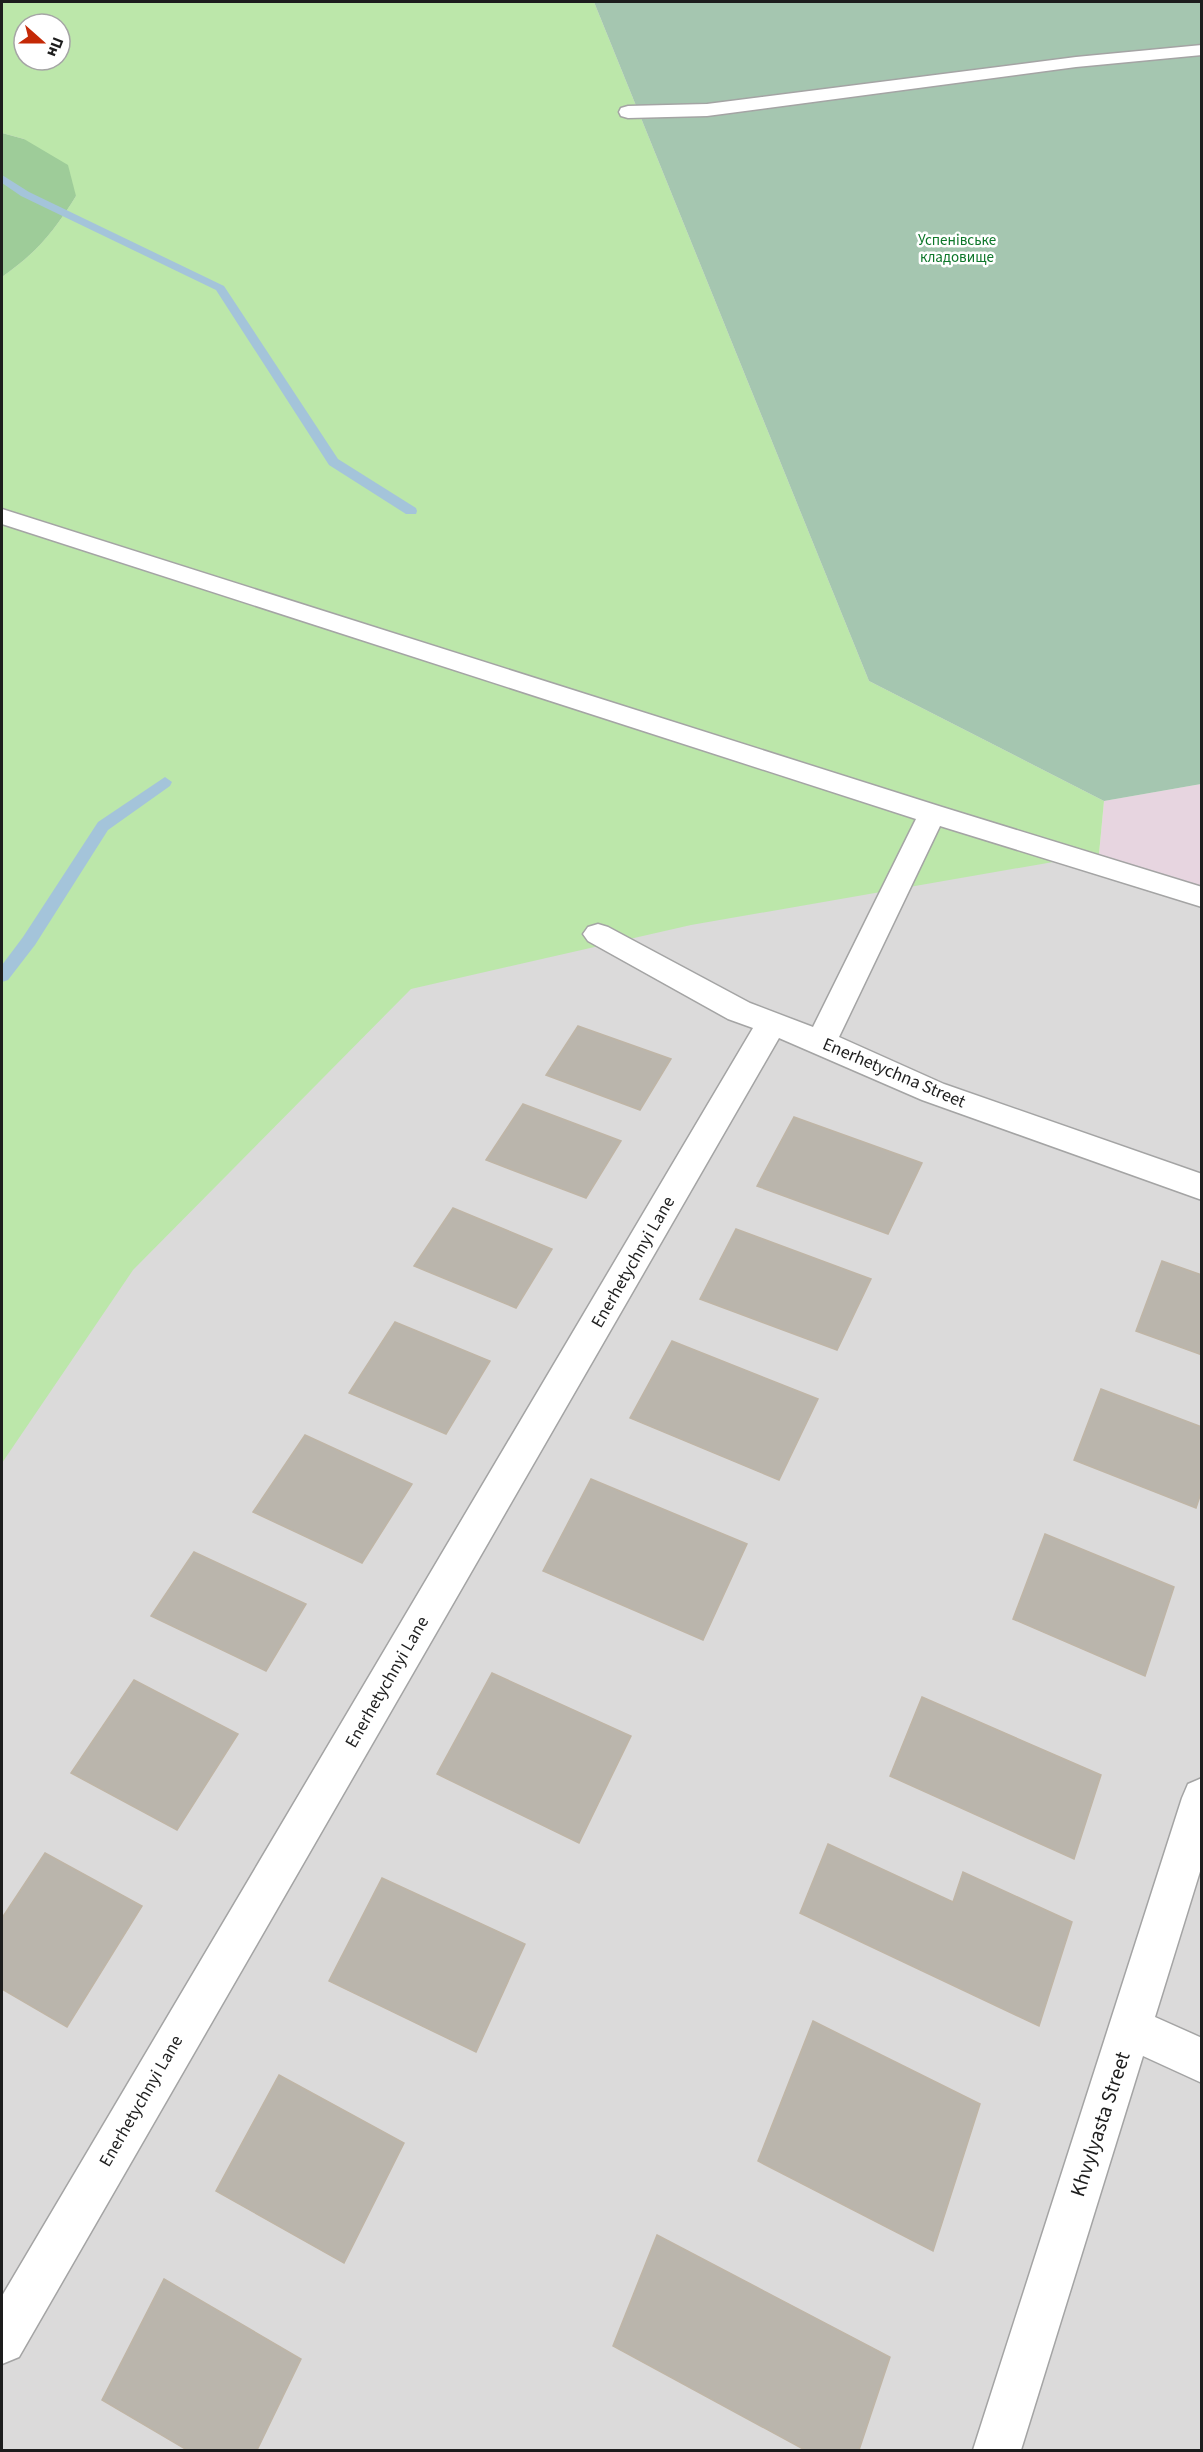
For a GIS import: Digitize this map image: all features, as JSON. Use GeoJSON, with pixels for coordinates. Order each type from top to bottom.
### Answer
{"type":"FeatureCollection","features":[{"type":"Feature","properties":{"kind":"street"},"geometry":{"type":"LineString","coordinates":[[628,112],[718,108],[1076,62],[1202,50]]}},
{"type":"Feature","properties":{"kind":"street"},"geometry":{"type":"LineString","coordinates":[[2,516],[932,814],[1202,897]]}},
{"type":"Feature","properties":{"kind":"street"},"geometry":{"type":"LineString","coordinates":[[821,1042],[932,814]]}},
{"type":"Feature","properties":{"kind":"street","name":"Enerhetychna Street"},"geometry":{"type":"LineString","coordinates":[[598,934],[739,1011],[821,1042],[933,1092],[1202,1187]]}},
{"type":"Feature","properties":{"kind":"street","name":"Enerhetychnyi Lane"},"geometry":{"type":"LineString","coordinates":[[2,2340],[772,1023]]}},
{"type":"Feature","properties":{"kind":"street","name":"Khvylyasta Street"},"geometry":{"type":"LineString","coordinates":[[997,2451],[1202,1798]]}},
{"type":"Feature","properties":{"kind":"street"},"geometry":{"type":"LineString","coordinates":[[1130,2028],[1202,2061]]}},
{"type":"Feature","properties":{"kind":"shaded area"},"geometry":{"type":"Polygon","coordinates":[[[2,505],[1201,886],[1201,2450],[2,2450],[2,505]]]}},
{"type":"Feature","properties":{"kind":"shaded area"},"geometry":{"type":"Polygon","coordinates":[[[1201,784],[1201,886],[1099,854],[1104,801],[1201,784]]]}},
{"type":"Feature","properties":{"kind":"green space"},"geometry":{"type":"Polygon","coordinates":[[[2,2],[594,2],[869,681],[1104,801],[1099,854],[691,925],[411,989],[133,1270],[2,1463],[2,277],[43,241],[60,221],[76,196],[24,139],[2,133],[2,2]]]}},
{"type":"Feature","properties":{"kind":"green space","name":"Успенівське кладовище"},"geometry":{"type":"Polygon","coordinates":[[[594,2],[1201,2],[1201,784],[1104,801],[869,681],[594,2]]]}},
{"type":"Feature","properties":{"kind":"green space"},"geometry":{"type":"Polygon","coordinates":[[[2,133],[24,139],[68,165],[76,196],[44,241],[2,277],[2,133]]]}},
{"type":"Feature","properties":{"kind":"building"},"geometry":{"type":"Polygon","coordinates":[[[578,1026],[671,1059],[640,1110],[546,1075],[578,1026]]]}},
{"type":"Feature","properties":{"kind":"building"},"geometry":{"type":"Polygon","coordinates":[[[523,1104],[621,1141],[586,1198],[486,1160],[523,1104]]]}},
{"type":"Feature","properties":{"kind":"building"},"geometry":{"type":"Polygon","coordinates":[[[794,1117],[922,1163],[888,1234],[757,1186],[794,1117]]]}},
{"type":"Feature","properties":{"kind":"building"},"geometry":{"type":"Polygon","coordinates":[[[453,1208],[552,1249],[516,1308],[414,1266],[453,1208]]]}},
{"type":"Feature","properties":{"kind":"building"},"geometry":{"type":"Polygon","coordinates":[[[736,1229],[871,1279],[837,1350],[700,1299],[736,1229]]]}},
{"type":"Feature","properties":{"kind":"building"},"geometry":{"type":"Polygon","coordinates":[[[1162,1261],[1202,1275],[1202,1355],[1136,1331],[1162,1261]]]}},
{"type":"Feature","properties":{"kind":"building"},"geometry":{"type":"Polygon","coordinates":[[[395,1322],[490,1361],[446,1434],[349,1393],[395,1322]]]}},
{"type":"Feature","properties":{"kind":"building"},"geometry":{"type":"Polygon","coordinates":[[[672,1341],[818,1399],[779,1480],[630,1418],[672,1341]]]}},
{"type":"Feature","properties":{"kind":"building"},"geometry":{"type":"Polygon","coordinates":[[[1101,1389],[1202,1427],[1202,1490],[1196,1508],[1074,1460],[1101,1389]]]}},
{"type":"Feature","properties":{"kind":"building"},"geometry":{"type":"Polygon","coordinates":[[[305,1435],[412,1484],[362,1563],[253,1512],[305,1435]]]}},
{"type":"Feature","properties":{"kind":"building"},"geometry":{"type":"Polygon","coordinates":[[[591,1479],[747,1544],[703,1640],[543,1571],[591,1479]]]}},
{"type":"Feature","properties":{"kind":"building"},"geometry":{"type":"Polygon","coordinates":[[[1045,1534],[1174,1587],[1145,1676],[1013,1619],[1045,1534]]]}},
{"type":"Feature","properties":{"kind":"building"},"geometry":{"type":"Polygon","coordinates":[[[194,1552],[306,1604],[266,1671],[151,1616],[194,1552]]]}},
{"type":"Feature","properties":{"kind":"building"},"geometry":{"type":"Polygon","coordinates":[[[492,1673],[631,1736],[579,1843],[437,1774],[492,1673]]]}},
{"type":"Feature","properties":{"kind":"building"},"geometry":{"type":"Polygon","coordinates":[[[134,1680],[238,1734],[177,1830],[71,1773],[134,1680]]]}},
{"type":"Feature","properties":{"kind":"building"},"geometry":{"type":"Polygon","coordinates":[[[922,1697],[1101,1775],[1074,1859],[890,1776],[922,1697]]]}},
{"type":"Feature","properties":{"kind":"building"},"geometry":{"type":"Polygon","coordinates":[[[828,1844],[953,1902],[963,1872],[1072,1922],[1039,2026],[800,1913],[828,1844]]]}},
{"type":"Feature","properties":{"kind":"building"},"geometry":{"type":"Polygon","coordinates":[[[45,1853],[142,1906],[67,2027],[2,1989],[2,1918],[45,1853]]]}},
{"type":"Feature","properties":{"kind":"building"},"geometry":{"type":"Polygon","coordinates":[[[382,1878],[525,1944],[476,2052],[329,1981],[382,1878]]]}},
{"type":"Feature","properties":{"kind":"building"},"geometry":{"type":"Polygon","coordinates":[[[813,2021],[980,2104],[933,2251],[758,2161],[813,2021]]]}},
{"type":"Feature","properties":{"kind":"building"},"geometry":{"type":"Polygon","coordinates":[[[279,2075],[404,2143],[344,2263],[216,2191],[279,2075]]]}},
{"type":"Feature","properties":{"kind":"building"},"geometry":{"type":"Polygon","coordinates":[[[657,2235],[890,2357],[859,2450],[805,2450],[613,2346],[657,2235]]]}},
{"type":"Feature","properties":{"kind":"building"},"geometry":{"type":"Polygon","coordinates":[[[164,2279],[301,2359],[257,2450],[187,2450],[102,2400],[164,2279]]]}},
{"type":"Feature","properties":{"kind":"waterway"},"geometry":{"type":"LineString","coordinates":[[2,178],[25,194],[220,288],[333,462],[411,511]]}},
{"type":"Feature","properties":{"kind":"waterway"},"geometry":{"type":"LineString","coordinates":[[2,976],[29,941],[103,826],[165,782]]}}]}
